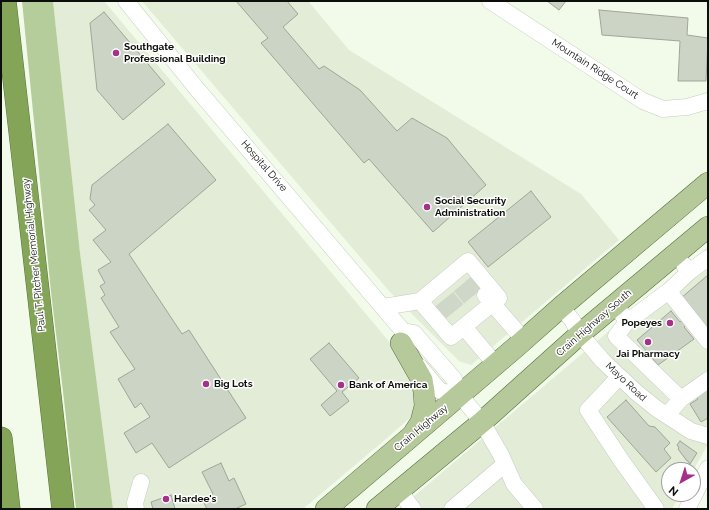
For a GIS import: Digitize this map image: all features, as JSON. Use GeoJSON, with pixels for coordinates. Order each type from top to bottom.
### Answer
{"type":"FeatureCollection","features":[{"type":"Feature","properties":{"kind":"highway","name":"Paul T. Pitcher Memorial Highway"},"geometry":{"type":"LineString","coordinates":[[6,1],[63,509]]}},
{"type":"Feature","properties":{"kind":"highway"},"geometry":{"type":"LineString","coordinates":[[1,438],[9,509]]}},
{"type":"Feature","properties":{"kind":"main road"},"geometry":{"type":"LineString","coordinates":[[520,344],[561,307],[708,183]]}},
{"type":"Feature","properties":{"kind":"main road","name":"Crain Highway South"},"geometry":{"type":"LineString","coordinates":[[482,422],[580,334],[708,227]]}},
{"type":"Feature","properties":{"kind":"main road"},"geometry":{"type":"LineString","coordinates":[[402,337],[422,380],[424,392],[424,406],[421,422],[413,435]]}},
{"type":"Feature","properties":{"kind":"main road","name":"Crain Highway"},"geometry":{"type":"LineString","coordinates":[[326,509],[520,344]]}},
{"type":"Feature","properties":{"kind":"main road"},"geometry":{"type":"LineString","coordinates":[[378,509],[482,422]]}},
{"type":"Feature","properties":{"kind":"street","name":"Hospital Drive"},"geometry":{"type":"LineString","coordinates":[[126,1],[197,88],[383,307],[440,391],[460,395]]}},
{"type":"Feature","properties":{"kind":"street","name":"Mountain Ridge Court"},"geometry":{"type":"LineString","coordinates":[[490,1],[643,101],[663,109],[687,107],[708,101]]}},
{"type":"Feature","properties":{"kind":"street"},"geometry":{"type":"LineString","coordinates":[[676,254],[689,272]]}},
{"type":"Feature","properties":{"kind":"street"},"geometry":{"type":"LineString","coordinates":[[682,399],[616,336],[627,322],[670,290],[689,272],[708,258]]}},
{"type":"Feature","properties":{"kind":"street"},"geometry":{"type":"LineString","coordinates":[[383,307],[434,296],[461,276],[468,261],[499,298],[483,303],[459,325],[437,359]]}},
{"type":"Feature","properties":{"kind":"street"},"geometry":{"type":"LineString","coordinates":[[638,286],[648,307]]}},
{"type":"Feature","properties":{"kind":"street"},"geometry":{"type":"LineString","coordinates":[[670,290],[673,297],[708,341]]}},
{"type":"Feature","properties":{"kind":"street"},"geometry":{"type":"LineString","coordinates":[[434,296],[496,365]]}},
{"type":"Feature","properties":{"kind":"street"},"geometry":{"type":"LineString","coordinates":[[483,303],[520,344]]}},
{"type":"Feature","properties":{"kind":"street"},"geometry":{"type":"LineString","coordinates":[[616,305],[627,322]]}},
{"type":"Feature","properties":{"kind":"street","name":"Mayo Road"},"geometry":{"type":"LineString","coordinates":[[561,307],[572,320],[580,334],[603,361],[637,393],[667,416],[691,430],[708,436]]}},
{"type":"Feature","properties":{"kind":"street","name":"Hospital Drive"},"geometry":{"type":"LineString","coordinates":[[402,337],[414,333],[454,379],[460,395],[482,422],[514,484],[535,509]]}},
{"type":"Feature","properties":{"kind":"street"},"geometry":{"type":"LineString","coordinates":[[619,377],[588,410],[656,509]]}},
{"type":"Feature","properties":{"kind":"street"},"geometry":{"type":"LineString","coordinates":[[667,416],[682,399],[708,380]]}},
{"type":"Feature","properties":{"kind":"street"},"geometry":{"type":"LineString","coordinates":[[452,509],[505,464]]}},
{"type":"Feature","properties":{"kind":"street"},"geometry":{"type":"LineString","coordinates":[[687,509],[708,468]]}},
{"type":"Feature","properties":{"kind":"street"},"geometry":{"type":"LineString","coordinates":[[136,509],[141,482]]}},
{"type":"Feature","properties":{"kind":"street"},"geometry":{"type":"LineString","coordinates":[[399,491],[413,509]]}},
{"type":"Feature","properties":{"kind":"shaded area"},"geometry":{"type":"Polygon","coordinates":[[[53,1],[104,1],[407,363],[416,387],[412,416],[303,509],[113,509],[80,253],[53,1]]]}},
{"type":"Feature","properties":{"kind":"shaded area"},"geometry":{"type":"Polygon","coordinates":[[[142,1],[308,1],[349,50],[581,194],[619,240],[471,365],[459,361],[389,291],[142,1]]]}},
{"type":"Feature","properties":{"kind":"shaded area"},"geometry":{"type":"Polygon","coordinates":[[[708,247],[708,444],[698,462],[661,462],[661,502],[676,502],[672,509],[399,509],[708,247]]]}},
{"type":"Feature","properties":{"kind":"green space"},"geometry":{"type":"Polygon","coordinates":[[[22,1],[53,1],[80,253],[113,509],[76,509],[51,292],[22,1]]]}},
{"type":"Feature","properties":{"kind":"building"},"geometry":{"type":"Polygon","coordinates":[[[236,1],[287,1],[298,14],[283,27],[319,69],[324,66],[360,90],[397,131],[412,118],[447,138],[486,185],[433,232],[369,159],[364,163],[261,43],[268,38],[236,1]]]}},
{"type":"Feature","properties":{"kind":"building"},"geometry":{"type":"Polygon","coordinates":[[[547,1],[566,1],[559,10],[547,1]]]}},
{"type":"Feature","properties":{"kind":"building"},"geometry":{"type":"Polygon","coordinates":[[[599,10],[688,18],[687,35],[708,38],[706,81],[678,81],[680,41],[602,35],[599,10]]]}},
{"type":"Feature","properties":{"kind":"building","name":"Southgate Professional Building"},"geometry":{"type":"Polygon","coordinates":[[[104,12],[165,84],[123,120],[97,90],[90,23],[104,12]]]}},
{"type":"Feature","properties":{"kind":"building"},"geometry":{"type":"Polygon","coordinates":[[[168,124],[216,180],[129,254],[182,334],[189,330],[246,418],[169,468],[152,443],[136,453],[124,433],[150,417],[141,403],[135,408],[118,379],[135,369],[110,332],[119,327],[101,298],[105,295],[100,286],[105,283],[98,270],[111,262],[93,240],[106,230],[89,210],[95,205],[90,199],[92,185],[168,124]]]}},
{"type":"Feature","properties":{"kind":"building"},"geometry":{"type":"Polygon","coordinates":[[[531,191],[551,217],[488,267],[468,242],[531,191]]]}},
{"type":"Feature","properties":{"kind":"building"},"geometry":{"type":"Polygon","coordinates":[[[708,275],[708,329],[681,298],[708,275]]]}},
{"type":"Feature","properties":{"kind":"building"},"geometry":{"type":"Polygon","coordinates":[[[671,311],[680,322],[682,320],[686,325],[684,327],[694,339],[658,365],[637,340],[671,311]]]}},
{"type":"Feature","properties":{"kind":"building","name":"Bank of America"},"geometry":{"type":"Polygon","coordinates":[[[329,343],[359,378],[342,392],[349,401],[330,416],[321,405],[337,391],[310,359],[329,343]]]}},
{"type":"Feature","properties":{"kind":"building"},"geometry":{"type":"Polygon","coordinates":[[[708,389],[708,418],[701,422],[690,404],[698,399],[696,396],[708,389]]]}},
{"type":"Feature","properties":{"kind":"building"},"geometry":{"type":"Polygon","coordinates":[[[626,400],[649,426],[655,427],[670,443],[664,449],[671,458],[667,462],[661,462],[661,467],[656,472],[607,417],[626,400]]]}},
{"type":"Feature","properties":{"kind":"building"},"geometry":{"type":"Polygon","coordinates":[[[680,441],[697,453],[691,462],[687,461],[678,449],[679,448],[677,445],[680,441]]]}},
{"type":"Feature","properties":{"kind":"building"},"geometry":{"type":"Polygon","coordinates":[[[221,463],[229,481],[234,478],[246,504],[235,509],[207,509],[202,499],[213,494],[202,472],[221,463]]]}},
{"type":"Feature","properties":{"kind":"building","name":"Hardee's"},"geometry":{"type":"Polygon","coordinates":[[[171,495],[175,509],[153,509],[151,502],[171,495]]]}},
{"type":"Feature","properties":{"kind":"tunnel"},"geometry":{"type":"LineString","coordinates":[[471,277],[484,294]]}},
{"type":"Feature","properties":{"kind":"tunnel"},"geometry":{"type":"LineString","coordinates":[[460,286],[474,303]]}},
{"type":"Feature","properties":{"kind":"tunnel"},"geometry":{"type":"LineString","coordinates":[[447,297],[461,314]]}},
{"type":"Feature","properties":{"kind":"tunnel"},"geometry":{"type":"LineString","coordinates":[[437,305],[451,322]]}},
{"type":"Feature","properties":{"kind":"place","name":"Southgate Professional Building"},"geometry":{"type":"Point","coordinates":[116,53]}},
{"type":"Feature","properties":{"kind":"place","name":"Social Security Administration"},"geometry":{"type":"Point","coordinates":[427,207]}},
{"type":"Feature","properties":{"kind":"place","name":"Popeyes"},"geometry":{"type":"Point","coordinates":[670,323]}},
{"type":"Feature","properties":{"kind":"place","name":"Jai Pharmacy"},"geometry":{"type":"Point","coordinates":[648,342]}},
{"type":"Feature","properties":{"kind":"place","name":"Big Lots"},"geometry":{"type":"Point","coordinates":[206,384]}},
{"type":"Feature","properties":{"kind":"place","name":"Bank of America"},"geometry":{"type":"Point","coordinates":[341,385]}},
{"type":"Feature","properties":{"kind":"place","name":"Hardee's"},"geometry":{"type":"Point","coordinates":[166,499]}}]}
